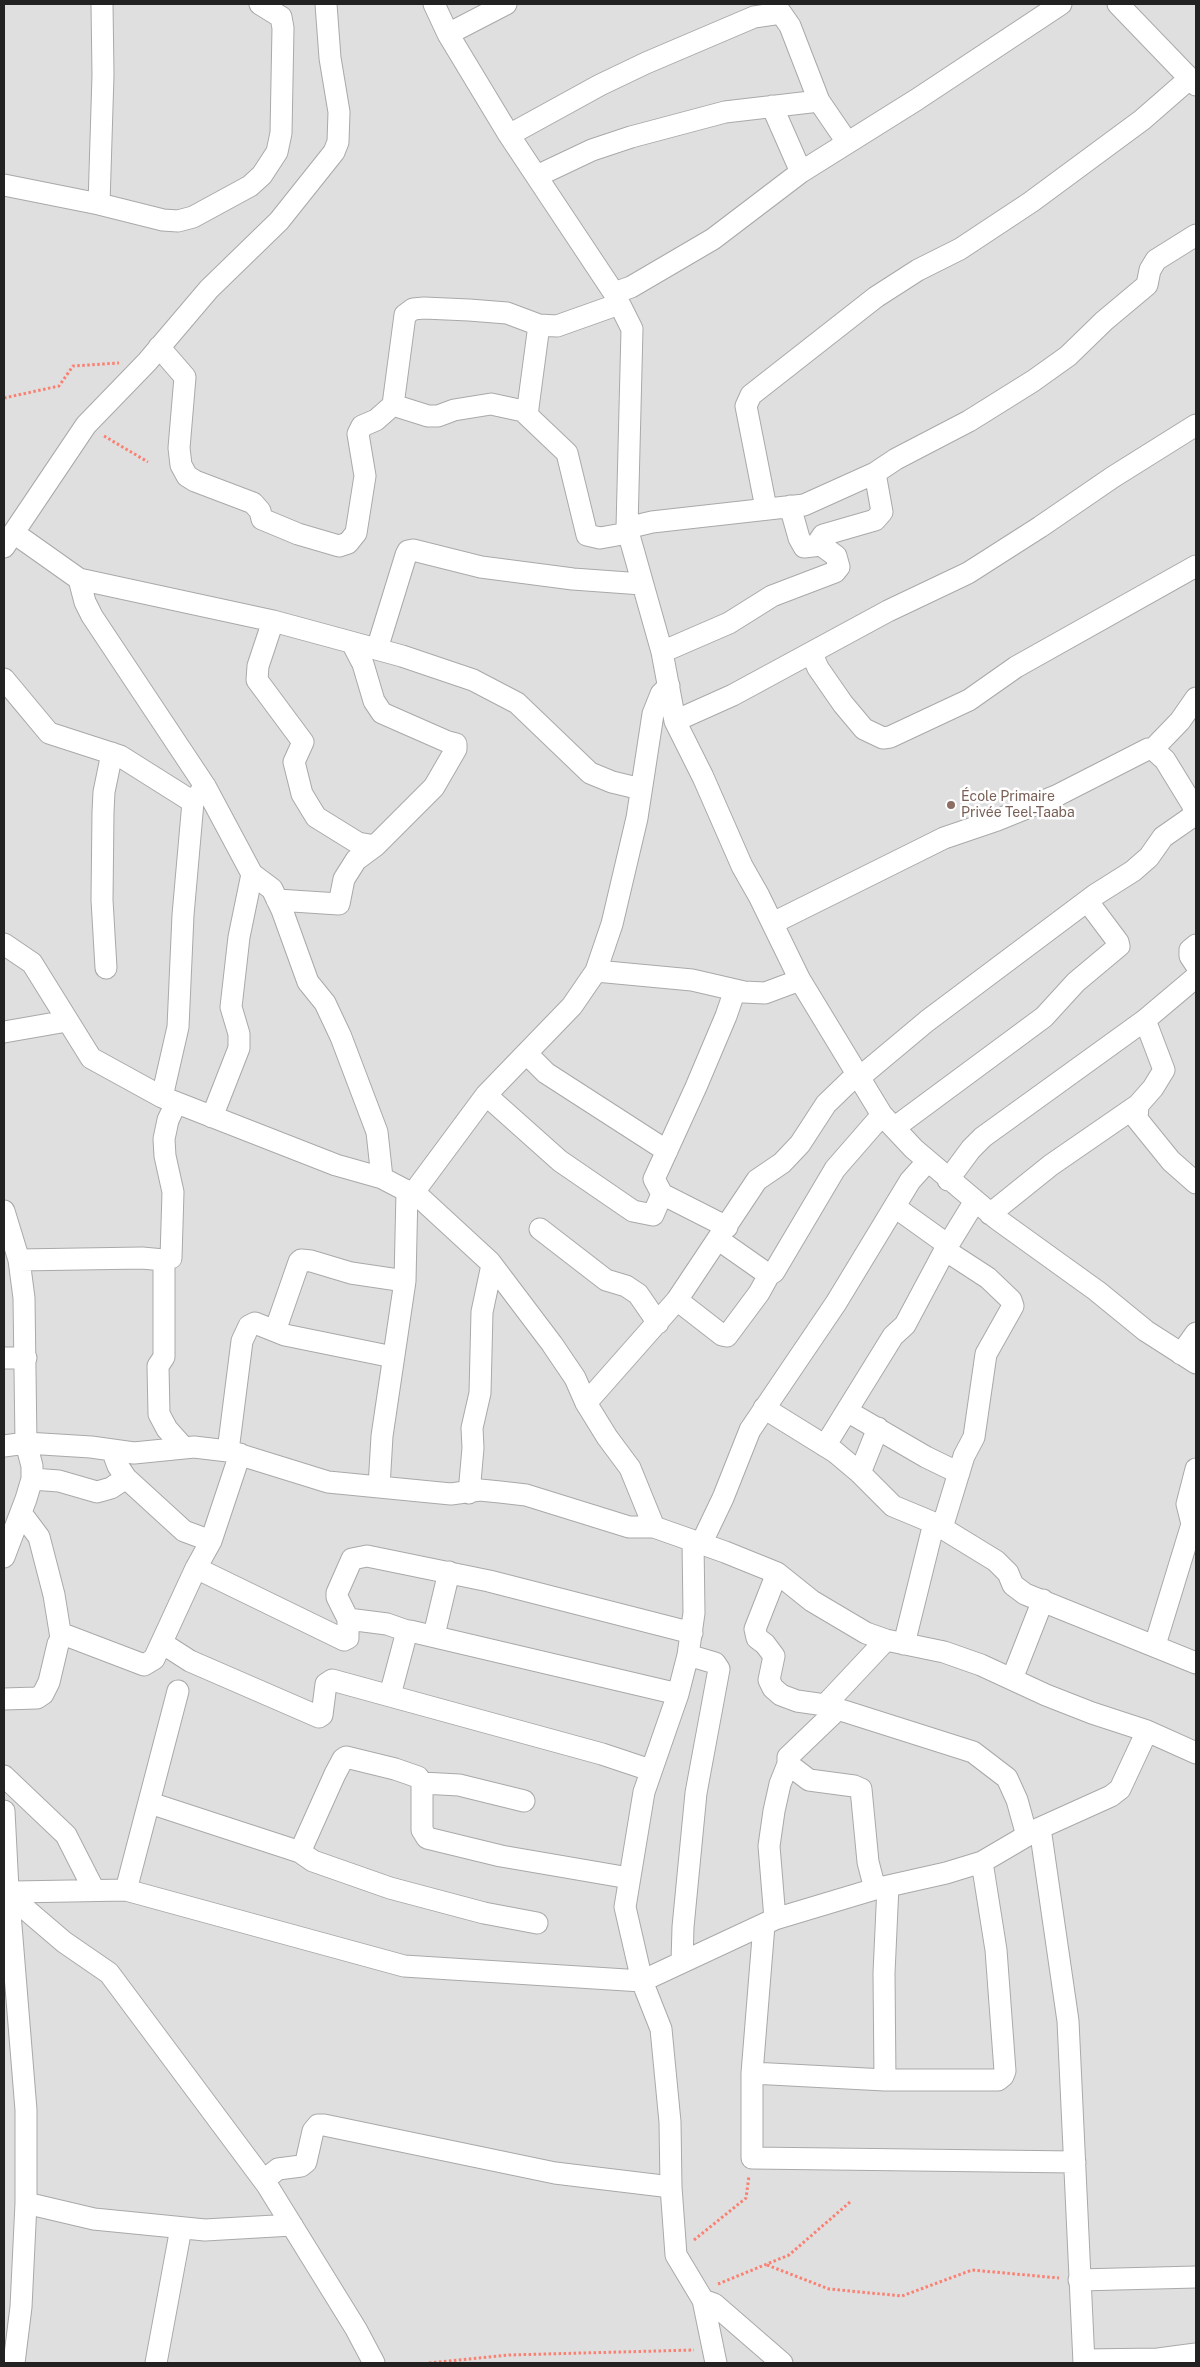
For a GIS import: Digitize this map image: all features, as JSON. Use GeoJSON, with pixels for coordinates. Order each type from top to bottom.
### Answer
{"type":"FeatureCollection","features":[{"type":"Feature","properties":{"kind":"street"},"geometry":{"type":"LineString","coordinates":[[99,204],[103,75],[102,4]]}},
{"type":"Feature","properties":{"kind":"street"},"geometry":{"type":"LineString","coordinates":[[4,185],[99,204],[163,220],[178,221],[192,217],[250,186],[262,175],[280,144],[282,17],[260,4]]}},
{"type":"Feature","properties":{"kind":"street"},"geometry":{"type":"LineString","coordinates":[[326,4],[330,58],[339,112],[338,142],[334,152],[279,221],[209,290],[153,354],[86,425],[9,540],[79,579],[273,621],[377,649],[473,680],[517,703],[590,773],[612,782],[641,789]]}},
{"type":"Feature","properties":{"kind":"street"},"geometry":{"type":"LineString","coordinates":[[434,4],[448,34],[510,135],[617,298],[632,329],[628,531],[642,584],[653,614],[675,721],[703,777],[742,866],[800,980],[888,1122],[927,1162],[982,1207],[1097,1291],[1131,1320],[1189,1358],[1196,1333]]}},
{"type":"Feature","properties":{"kind":"street"},"geometry":{"type":"LineString","coordinates":[[448,34],[506,4]]}},
{"type":"Feature","properties":{"kind":"street"},"geometry":{"type":"LineString","coordinates":[[153,354],[185,377],[179,448],[181,465],[187,476],[195,481],[253,503],[260,511],[262,519],[298,534],[339,546],[348,543],[356,533],[365,476],[358,434],[362,426],[376,420],[393,405],[405,315],[413,309],[469,310],[507,313],[539,325],[558,326],[617,298],[631,287],[713,239],[801,172],[916,100],[1060,4]]}},
{"type":"Feature","properties":{"kind":"street"},"geometry":{"type":"LineString","coordinates":[[766,508],[746,406],[751,395],[876,297],[918,270],[960,249],[1031,202],[1193,82],[1118,4]]}},
{"type":"Feature","properties":{"kind":"street"},"geometry":{"type":"LineString","coordinates":[[510,135],[600,85],[646,63],[754,16],[781,13],[790,26],[819,101],[848,142]]}},
{"type":"Feature","properties":{"kind":"street"},"geometry":{"type":"LineString","coordinates":[[537,176],[592,150],[632,137],[725,112],[819,101]]}},
{"type":"Feature","properties":{"kind":"street"},"geometry":{"type":"LineString","coordinates":[[772,106],[801,172]]}},
{"type":"Feature","properties":{"kind":"street"},"geometry":{"type":"LineString","coordinates":[[539,325],[528,412],[529,418],[567,453],[587,535],[600,538],[628,531],[652,522],[790,506],[816,501],[875,473],[896,458],[968,421],[1033,381],[1068,356],[1104,321],[1147,285],[1150,270],[1156,260],[1196,235]]}},
{"type":"Feature","properties":{"kind":"street"},"geometry":{"type":"LineString","coordinates":[[393,405],[428,416],[438,416],[454,410],[491,404],[528,412]]}},
{"type":"Feature","properties":{"kind":"street"},"geometry":{"type":"LineString","coordinates":[[675,721],[733,695],[812,654],[888,611],[968,573],[1113,477],[1196,425]]}},
{"type":"Feature","properties":{"kind":"street"},"geometry":{"type":"LineString","coordinates":[[662,652],[729,623],[772,596],[835,572],[839,567],[836,556],[821,545],[819,541],[823,535],[875,520],[882,512],[875,473]]}},
{"type":"Feature","properties":{"kind":"street"},"geometry":{"type":"LineString","coordinates":[[790,506],[799,538],[804,547],[821,545]]}},
{"type":"Feature","properties":{"kind":"street"},"geometry":{"type":"LineString","coordinates":[[377,649],[408,551],[413,550],[481,567],[573,579],[642,584]]}},
{"type":"Feature","properties":{"kind":"street"},"geometry":{"type":"LineString","coordinates":[[812,654],[818,668],[864,729],[876,736],[890,737],[969,700],[1016,667],[1196,566]]}},
{"type":"Feature","properties":{"kind":"street"},"geometry":{"type":"LineString","coordinates":[[79,579],[85,602],[92,616],[199,794],[252,874],[272,889],[308,982],[325,1003],[341,1037],[377,1132],[382,1178]]}},
{"type":"Feature","properties":{"kind":"street"},"geometry":{"type":"LineString","coordinates":[[273,621],[258,666],[257,680],[303,742],[294,762],[302,794],[316,817],[358,843],[375,846]]}},
{"type":"Feature","properties":{"kind":"street"},"geometry":{"type":"LineString","coordinates":[[277,900],[339,904],[348,871],[356,860],[375,846],[434,787],[456,749],[456,744],[382,712],[374,701],[363,664],[352,643]]}},
{"type":"Feature","properties":{"kind":"street"},"geometry":{"type":"LineString","coordinates":[[4,679],[50,733],[112,753],[199,794]]}},
{"type":"Feature","properties":{"kind":"street"},"geometry":{"type":"LineString","coordinates":[[379,1487],[382,1436],[405,1281],[410,1191],[486,1095],[572,1006],[586,989],[596,971],[612,924],[637,818],[653,714],[661,694],[668,686]]}},
{"type":"Feature","properties":{"kind":"street"},"geometry":{"type":"LineString","coordinates":[[772,923],[944,838],[997,820],[1056,796],[1153,749],[1180,722],[1196,698]]}},
{"type":"Feature","properties":{"kind":"street"},"geometry":{"type":"LineString","coordinates":[[586,1403],[677,1300],[757,1180],[782,1164],[800,1144],[826,1104],[858,1075],[927,1022],[1095,895],[1149,858],[1163,837],[1196,815],[1165,760],[1153,749]]}},
{"type":"Feature","properties":{"kind":"street"},"geometry":{"type":"LineString","coordinates":[[106,968],[102,900],[103,812],[104,792],[112,753]]}},
{"type":"Feature","properties":{"kind":"street"},"geometry":{"type":"LineString","coordinates":[[19,1260],[142,1258],[164,1260],[171,1258],[173,1192],[165,1156],[164,1139],[168,1120],[178,1027],[183,915],[199,794]]}},
{"type":"Feature","properties":{"kind":"street"},"geometry":{"type":"LineString","coordinates":[[212,1117],[239,1048],[239,1034],[231,1007],[240,928],[252,874]]}},
{"type":"Feature","properties":{"kind":"street"},"geometry":{"type":"LineString","coordinates":[[677,1300],[722,1335],[727,1336],[759,1293],[769,1275],[777,1270],[835,1169],[868,1129],[888,1122],[1044,1017],[1076,982],[1119,946],[1088,902]]}},
{"type":"Feature","properties":{"kind":"street"},"geometry":{"type":"LineString","coordinates":[[4,944],[32,963],[91,1058],[169,1100],[336,1165],[382,1178],[410,1191],[492,1265],[552,1344],[575,1378],[586,1403],[630,1468],[654,1527]]}},
{"type":"Feature","properties":{"kind":"street"},"geometry":{"type":"LineString","coordinates":[[1196,945],[1190,950],[1190,956],[1196,965]]}},
{"type":"Feature","properties":{"kind":"street"},"geometry":{"type":"LineString","coordinates":[[596,971],[692,980],[735,990],[765,993],[800,980]]}},
{"type":"Feature","properties":{"kind":"street"},"geometry":{"type":"LineString","coordinates":[[948,1180],[970,1149],[982,1137],[1145,1020],[1196,976]]}},
{"type":"Feature","properties":{"kind":"street"},"geometry":{"type":"LineString","coordinates":[[735,990],[696,1087],[654,1179],[662,1194],[723,1233],[769,1275]]}},
{"type":"Feature","properties":{"kind":"street"},"geometry":{"type":"LineString","coordinates":[[825,1446],[893,1336],[905,1325],[946,1247],[982,1207],[1052,1165],[1138,1104],[1153,1088],[1164,1070],[1145,1020]]}},
{"type":"Feature","properties":{"kind":"street"},"geometry":{"type":"LineString","coordinates":[[4,1032],[67,1021]]}},
{"type":"Feature","properties":{"kind":"street"},"geometry":{"type":"LineString","coordinates":[[527,1054],[546,1073],[666,1151]]}},
{"type":"Feature","properties":{"kind":"street"},"geometry":{"type":"LineString","coordinates":[[486,1095],[560,1160],[634,1211],[653,1215],[662,1194]]}},
{"type":"Feature","properties":{"kind":"street"},"geometry":{"type":"LineString","coordinates":[[1138,1104],[1137,1119],[1171,1161],[1196,1183]]}},
{"type":"Feature","properties":{"kind":"street"},"geometry":{"type":"LineString","coordinates":[[715,2356],[701,2296],[676,2255],[671,2187],[670,2122],[661,2029],[642,1981],[625,1907],[637,1824],[650,1770],[678,1694],[688,1655],[694,1614],[697,1543],[723,1498],[750,1430],[836,1303],[910,1181],[927,1162]]}},
{"type":"Feature","properties":{"kind":"street"},"geometry":{"type":"LineString","coordinates":[[895,1207],[988,1278],[1011,1300],[1013,1306],[986,1354],[974,1437],[938,1526],[895,1642],[831,1708],[788,1757],[788,1764],[780,1784],[774,1811],[770,1846],[770,1922],[752,2073],[752,2158],[1075,2162]]}},
{"type":"Feature","properties":{"kind":"street"},"geometry":{"type":"LineString","coordinates":[[4,1211],[19,1260],[24,1298],[26,1444],[32,1466],[32,1479],[4,1556]]}},
{"type":"Feature","properties":{"kind":"street"},"geometry":{"type":"LineString","coordinates":[[540,1229],[606,1280],[626,1286],[638,1294],[658,1322]]}},
{"type":"Feature","properties":{"kind":"street"},"geometry":{"type":"LineString","coordinates":[[164,1260],[164,1357],[158,1366],[160,1414],[167,1429],[184,1448]]}},
{"type":"Feature","properties":{"kind":"street"},"geometry":{"type":"LineString","coordinates":[[275,1331],[298,1262],[301,1260],[312,1261],[351,1272],[405,1281]]}},
{"type":"Feature","properties":{"kind":"street"},"geometry":{"type":"LineString","coordinates":[[469,1493],[473,1448],[472,1428],[480,1393],[482,1312],[492,1265]]}},
{"type":"Feature","properties":{"kind":"street"},"geometry":{"type":"LineString","coordinates":[[61,1638],[68,1636],[144,1665],[154,1659],[196,1568],[211,1541],[234,1452],[242,1341],[249,1326],[255,1323],[275,1331],[357,1351],[393,1357]]}},
{"type":"Feature","properties":{"kind":"street"},"geometry":{"type":"LineString","coordinates":[[4,1358],[26,1358]]}},
{"type":"Feature","properties":{"kind":"street"},"geometry":{"type":"LineString","coordinates":[[764,1408],[825,1446],[860,1473],[893,1506],[938,1526],[996,1561],[1008,1573],[1013,1585],[1019,1589],[1196,1663]]}},
{"type":"Feature","properties":{"kind":"street"},"geometry":{"type":"LineString","coordinates":[[847,1411],[926,1457],[959,1473]]}},
{"type":"Feature","properties":{"kind":"street"},"geometry":{"type":"LineString","coordinates":[[860,1473],[878,1428]]}},
{"type":"Feature","properties":{"kind":"street"},"geometry":{"type":"LineString","coordinates":[[4,1446],[26,1444],[134,1452],[184,1448],[234,1452],[328,1482],[451,1494],[480,1490],[526,1495],[629,1527],[654,1527],[777,1574],[812,1601],[852,1626],[895,1642],[944,1652],[1092,1713],[1147,1731],[1196,1753]]}},
{"type":"Feature","properties":{"kind":"street"},"geometry":{"type":"LineString","coordinates":[[112,1450],[118,1466],[126,1478],[184,1531],[211,1541]]}},
{"type":"Feature","properties":{"kind":"street"},"geometry":{"type":"LineString","coordinates":[[1155,1645],[1190,1554],[1192,1524],[1187,1504],[1196,1469]]}},
{"type":"Feature","properties":{"kind":"street"},"geometry":{"type":"LineString","coordinates":[[32,1479],[59,1481],[97,1492],[111,1488],[126,1478]]}},
{"type":"Feature","properties":{"kind":"street"},"geometry":{"type":"LineString","coordinates":[[4,1699],[37,1698],[43,1694],[49,1682],[61,1638],[54,1595],[39,1537],[21,1513]]}},
{"type":"Feature","properties":{"kind":"street"},"geometry":{"type":"LineString","coordinates":[[196,1568],[344,1640],[348,1638],[348,1619],[337,1597],[337,1593],[352,1559],[367,1556],[449,1572],[692,1633]]}},
{"type":"Feature","properties":{"kind":"street"},"geometry":{"type":"LineString","coordinates":[[434,1635],[449,1572]]}},
{"type":"Feature","properties":{"kind":"street"},"geometry":{"type":"LineString","coordinates":[[777,1574],[755,1629],[757,1638],[765,1644],[774,1656],[769,1680],[781,1695],[797,1701],[831,1708],[973,1752],[1007,1778],[1033,1832],[1068,2021],[1075,2162],[1078,2280],[1084,2362],[1158,2361],[1196,2354]]}},
{"type":"Feature","properties":{"kind":"street"},"geometry":{"type":"LineString","coordinates":[[1012,1679],[1043,1600]]}},
{"type":"Feature","properties":{"kind":"street"},"geometry":{"type":"LineString","coordinates":[[348,1619],[386,1624],[407,1631],[434,1635],[678,1694]]}},
{"type":"Feature","properties":{"kind":"street"},"geometry":{"type":"LineString","coordinates":[[390,1695],[407,1631]]}},
{"type":"Feature","properties":{"kind":"street"},"geometry":{"type":"LineString","coordinates":[[162,1643],[190,1661],[318,1717],[322,1715],[329,1681],[390,1695],[602,1754],[650,1770]]}},
{"type":"Feature","properties":{"kind":"street"},"geometry":{"type":"LineString","coordinates":[[682,1962],[683,1927],[696,1793],[719,1669],[715,1663],[688,1655]]}},
{"type":"Feature","properties":{"kind":"street"},"geometry":{"type":"LineString","coordinates":[[126,1890],[178,1691]]}},
{"type":"Feature","properties":{"kind":"street"},"geometry":{"type":"LineString","coordinates":[[7,1892],[126,1890],[392,1964],[642,1981],[770,1922],[881,1887],[946,1873],[982,1862],[1033,1832],[1112,1796],[1120,1789],[1147,1731]]}},
{"type":"Feature","properties":{"kind":"street"},"geometry":{"type":"LineString","coordinates":[[300,1852],[342,1759],[352,1758],[418,1777],[422,1783],[422,1830],[427,1838],[501,1856],[628,1878]]}},
{"type":"Feature","properties":{"kind":"street"},"geometry":{"type":"LineString","coordinates":[[788,1764],[809,1780],[854,1786],[861,1789],[868,1862],[881,1887],[885,2080]]}},
{"type":"Feature","properties":{"kind":"street"},"geometry":{"type":"LineString","coordinates":[[4,1776],[66,1835],[94,1890]]}},
{"type":"Feature","properties":{"kind":"street"},"geometry":{"type":"LineString","coordinates":[[422,1783],[459,1785],[524,1801]]}},
{"type":"Feature","properties":{"kind":"street"},"geometry":{"type":"LineString","coordinates":[[150,1803],[300,1852],[313,1861],[390,1888],[484,1913],[537,1923]]}},
{"type":"Feature","properties":{"kind":"street"},"geometry":{"type":"LineString","coordinates":[[4,1811],[7,1892],[26,2110],[26,2203],[21,2307],[14,2363]]}},
{"type":"Feature","properties":{"kind":"street"},"geometry":{"type":"LineString","coordinates":[[752,2073],[885,2080],[998,2080],[1005,2071],[996,1950],[982,1862]]}},
{"type":"Feature","properties":{"kind":"street"},"geometry":{"type":"LineString","coordinates":[[7,1892],[16,1902],[64,1942],[109,1973],[264,2180],[356,2329],[374,2363]]}},
{"type":"Feature","properties":{"kind":"street"},"geometry":{"type":"LineString","coordinates":[[264,2180],[278,2169],[301,2166],[306,2162],[315,2128],[324,2125],[555,2173],[671,2187]]}},
{"type":"Feature","properties":{"kind":"street"},"geometry":{"type":"LineString","coordinates":[[26,2203],[94,2219],[181,2228],[205,2230],[292,2226]]}},
{"type":"Feature","properties":{"kind":"street"},"geometry":{"type":"LineString","coordinates":[[156,2363],[181,2228]]}},
{"type":"Feature","properties":{"kind":"street"},"geometry":{"type":"LineString","coordinates":[[1078,2280],[1196,2277]]}},
{"type":"Feature","properties":{"kind":"street"},"geometry":{"type":"LineString","coordinates":[[701,2296],[714,2304],[782,2363]]}},
{"type":"Feature","properties":{"kind":"path"},"geometry":{"type":"LineString","coordinates":[[4,398],[59,386],[73,366],[153,354]]}},
{"type":"Feature","properties":{"kind":"path"},"geometry":{"type":"LineString","coordinates":[[86,425],[148,462]]}},
{"type":"Feature","properties":{"kind":"path"},"geometry":{"type":"LineString","coordinates":[[676,2255],[746,2198],[752,2158]]}},
{"type":"Feature","properties":{"kind":"path"},"geometry":{"type":"LineString","coordinates":[[701,2296],[789,2255],[850,2202]]}},
{"type":"Feature","properties":{"kind":"path"},"geometry":{"type":"LineString","coordinates":[[767,2265],[829,2288],[902,2296],[972,2270],[1078,2280]]}},
{"type":"Feature","properties":{"kind":"path"},"geometry":{"type":"LineString","coordinates":[[429,2363],[509,2355],[715,2356]]}},
{"type":"Feature","properties":{"kind":"shaded area"},"geometry":{"type":"Polygon","coordinates":[[[4,4],[1196,4],[1196,2363],[4,2363],[4,4]]]}},
{"type":"Feature","properties":{"kind":"place","name":"École Primaire Privée Teel-Taaba"},"geometry":{"type":"Point","coordinates":[951,805]}}]}
